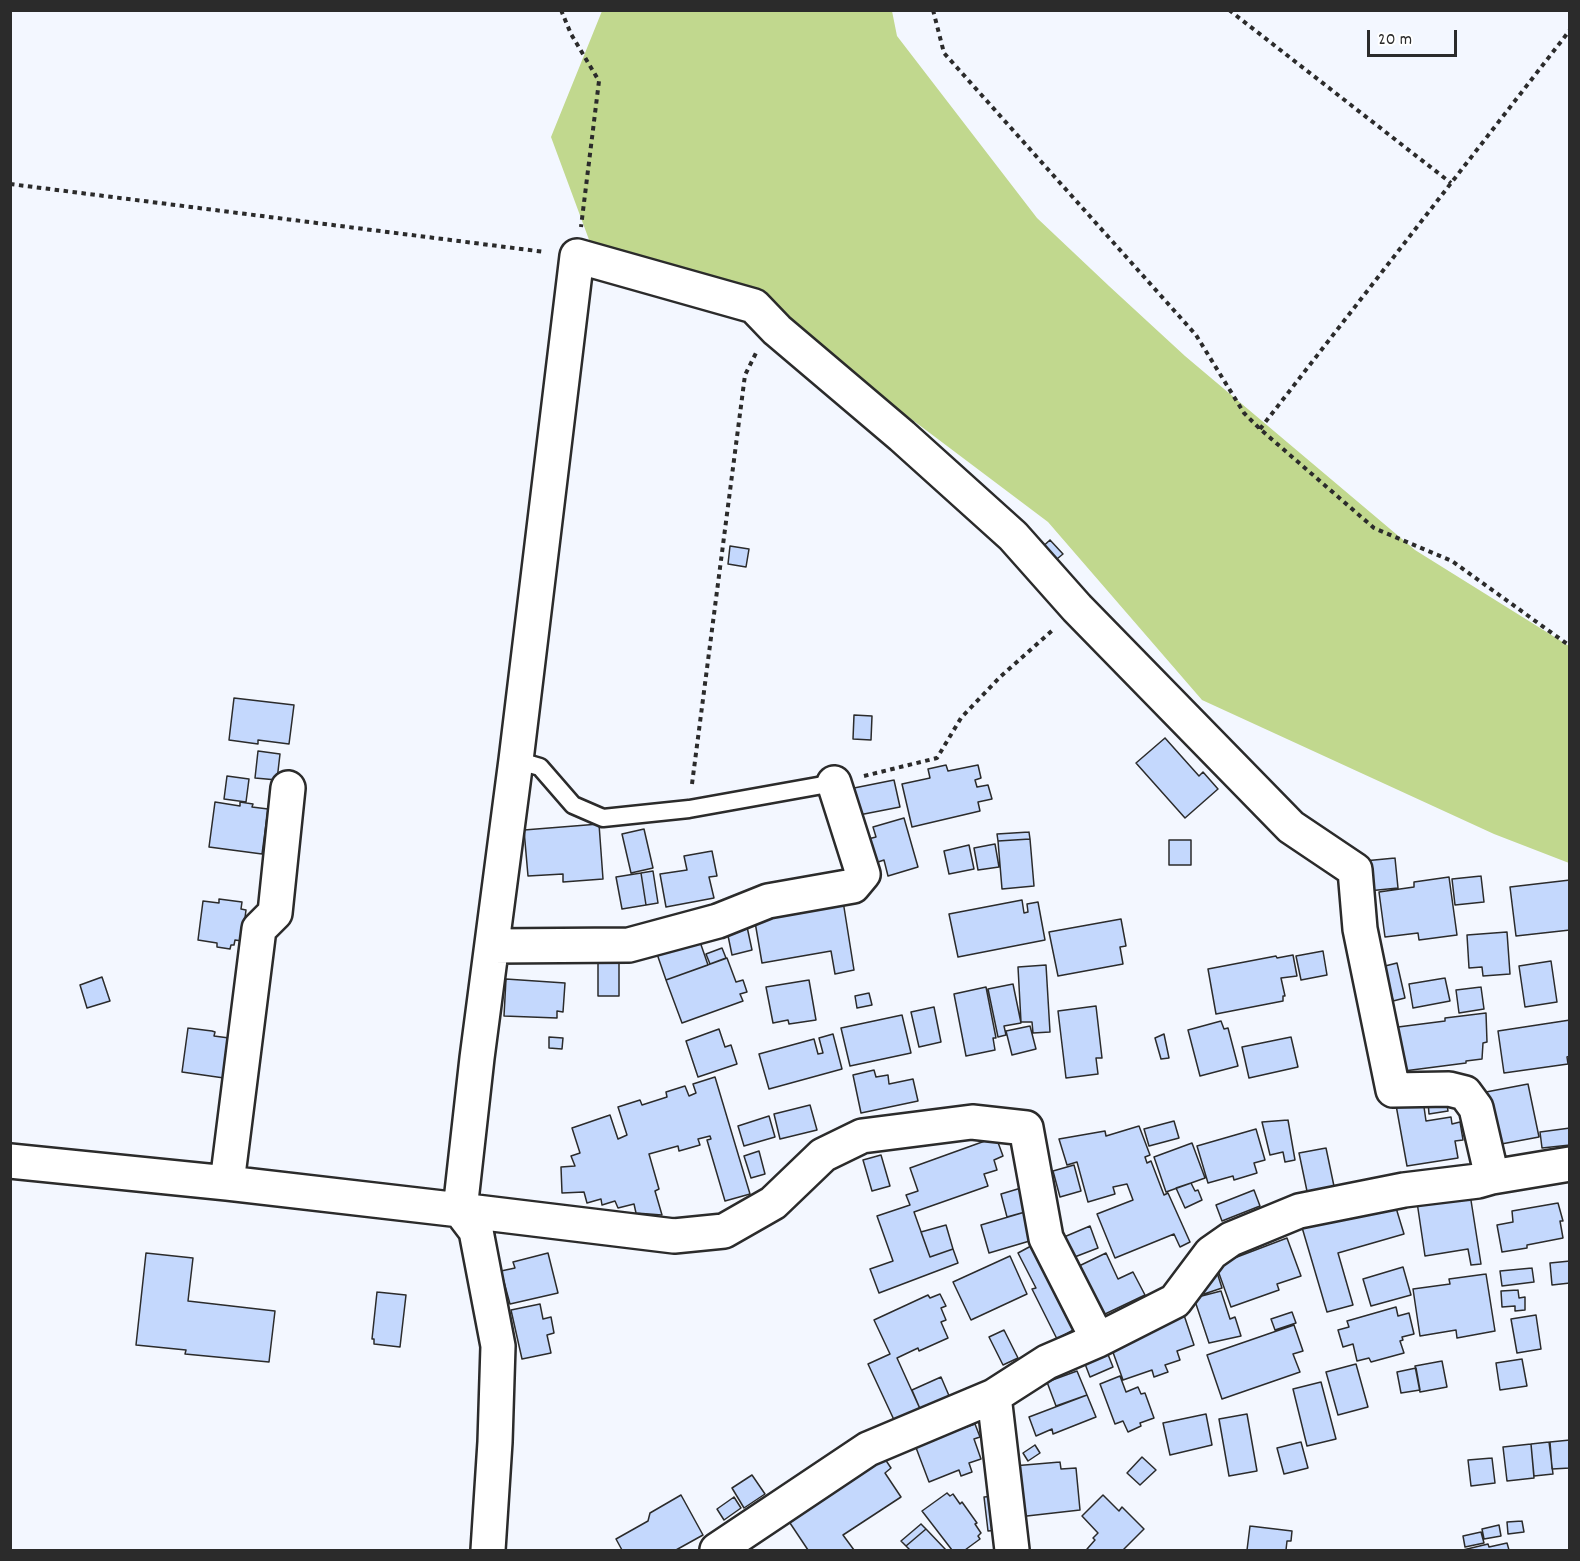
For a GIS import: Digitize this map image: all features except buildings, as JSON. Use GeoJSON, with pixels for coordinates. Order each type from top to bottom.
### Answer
{"type":"FeatureCollection","features":[{"type":"Feature","properties":{"kind":"street"},"geometry":{"type":"LineString","coordinates":[[488,1551],[498,1346],[476,1232],[460,1210],[578,256],[754,306],[777,330],[902,436],[1013,536],[1077,608],[1291,826],[1355,870],[1360,930],[1393,1090],[1449,1089],[1465,1093],[1476,1108],[1492,1177]]}},
{"type":"Feature","properties":{"kind":"street"},"geometry":{"type":"LineString","coordinates":[[493,946],[629,945],[717,921],[768,901],[853,886],[863,874],[834,783]]}},
{"type":"Feature","properties":{"kind":"street"},"geometry":{"type":"LineString","coordinates":[[227,1184],[259,929],[275,913],[288,788]]}},
{"type":"Feature","properties":{"kind":"street"},"geometry":{"type":"LineString","coordinates":[[10,1161],[460,1210],[674,1236],[724,1231],[773,1203],[823,1155],[862,1136],[972,1122],[1026,1128],[1046,1238],[1098,1340]]}},
{"type":"Feature","properties":{"kind":"street"},"geometry":{"type":"LineString","coordinates":[[717,1551],[868,1449],[994,1396],[1047,1362],[1098,1340],[1175,1300],[1211,1252],[1231,1239],[1299,1211],[1404,1190],[1478,1181],[1569,1164]]}},
{"type":"Feature","properties":{"kind":"street"},"geometry":{"type":"LineString","coordinates":[[994,1396],[1012,1551]]}},
{"type":"Feature","properties":{"kind":"lane"},"geometry":{"type":"LineString","coordinates":[[516,760],[540,767],[573,806],[603,818],[689,809],[834,783]]}},
{"type":"Feature","properties":{"kind":"path"},"geometry":{"type":"LineString","coordinates":[[10,184],[578,256],[599,81],[571,34],[561,10]]}},
{"type":"Feature","properties":{"kind":"path"},"geometry":{"type":"LineString","coordinates":[[933,10],[944,53],[1196,335],[1245,413],[1260,429],[1374,528],[1452,561],[1569,646]]}},
{"type":"Feature","properties":{"kind":"path"},"geometry":{"type":"LineString","coordinates":[[1229,10],[1451,183]]}},
{"type":"Feature","properties":{"kind":"path"},"geometry":{"type":"LineString","coordinates":[[1260,429],[1569,30]]}},
{"type":"Feature","properties":{"kind":"path"},"geometry":{"type":"LineString","coordinates":[[689,809],[745,375],[756,353],[777,330]]}},
{"type":"Feature","properties":{"kind":"path"},"geometry":{"type":"LineString","coordinates":[[834,783],[937,758],[961,718],[1000,677],[1077,608]]}},
{"type":"Feature","properties":{"kind":"green space"},"geometry":{"type":"Polygon","coordinates":[[[602,11],[892,11],[897,36],[1037,218],[1109,286],[1185,356],[1415,550],[1569,646],[1569,863],[1494,834],[1202,700],[1048,522],[789,327],[598,264],[551,137],[602,11]]]}}]}
